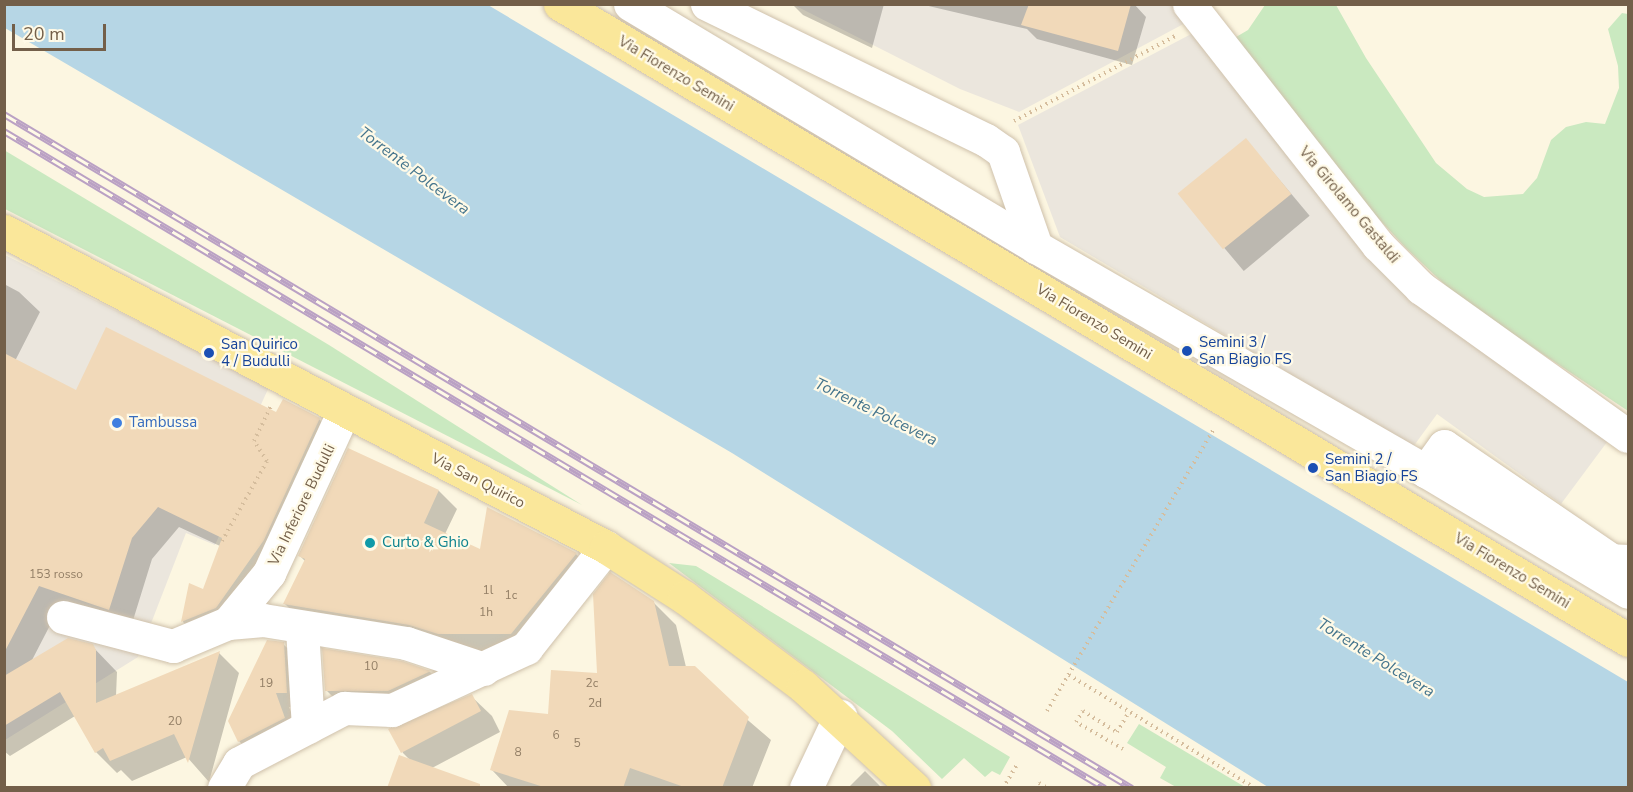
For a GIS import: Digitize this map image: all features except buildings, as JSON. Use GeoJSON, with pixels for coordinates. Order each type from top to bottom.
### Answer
{"type":"FeatureCollection","features":[{"type":"Feature","properties":{"kind":"main road","name":"Via Fiorenzo Semini"},"geometry":{"type":"LineString","coordinates":[[560,4],[1629,640]]}},
{"type":"Feature","properties":{"kind":"main road","name":"Via San Quirico"},"geometry":{"type":"LineString","coordinates":[[4,231],[606,547],[684,597],[840,716],[914,788]]}},
{"type":"Feature","properties":{"kind":"street"},"geometry":{"type":"LineString","coordinates":[[630,4],[1036,246],[1426,471],[1629,592]]}},
{"type":"Feature","properties":{"kind":"street"},"geometry":{"type":"LineString","coordinates":[[707,4],[1003,152],[1036,246]]}},
{"type":"Feature","properties":{"kind":"street","name":"Via Girolamo Gastaldi"},"geometry":{"type":"LineString","coordinates":[[1196,13],[1378,245],[1421,288],[1629,436]]}},
{"type":"Feature","properties":{"kind":"street","name":"Via Inferiore Budulli"},"geometry":{"type":"LineString","coordinates":[[228,622],[268,573],[344,411]]}},
{"type":"Feature","properties":{"kind":"street"},"geometry":{"type":"LineString","coordinates":[[1426,471],[1444,446],[1611,560],[1629,561]]}},
{"type":"Feature","properties":{"kind":"street"},"geometry":{"type":"LineString","coordinates":[[224,788],[239,763],[344,708],[392,710],[526,648],[606,547]]}},
{"type":"Feature","properties":{"kind":"street","name":"Via Inferiore Budulli"},"geometry":{"type":"LineString","coordinates":[[63,617],[173,646],[228,622],[263,620],[406,643],[484,669]]}},
{"type":"Feature","properties":{"kind":"street"},"geometry":{"type":"LineString","coordinates":[[302,628],[308,727]]}},
{"type":"Feature","properties":{"kind":"street"},"geometry":{"type":"LineString","coordinates":[[806,788],[840,716]]}},
{"type":"Feature","properties":{"kind":"path"},"geometry":{"type":"LineString","coordinates":[[1008,124],[1196,13]]}},
{"type":"Feature","properties":{"kind":"path"},"geometry":{"type":"LineString","coordinates":[[222,541],[267,461],[254,441],[273,401]]}},
{"type":"Feature","properties":{"kind":"path"},"geometry":{"type":"LineString","coordinates":[[1047,711],[1221,418]]}},
{"type":"Feature","properties":{"kind":"path"},"geometry":{"type":"LineString","coordinates":[[1069,675],[1255,788]]}},
{"type":"Feature","properties":{"kind":"path"},"geometry":{"type":"LineString","coordinates":[[1123,749],[1077,722],[1083,711],[1117,732],[1129,712]]}},
{"type":"Feature","properties":{"kind":"path"},"geometry":{"type":"LineString","coordinates":[[1003,788],[1018,763]]}},
{"type":"Feature","properties":{"kind":"path"},"geometry":{"type":"LineString","coordinates":[[1036,788],[1039,783],[1047,788]]}},
{"type":"Feature","properties":{"kind":"shaded area"},"geometry":{"type":"Polygon","coordinates":[[[1173,4],[1189,21],[1019,112],[960,89],[794,5],[1173,4]]]}},
{"type":"Feature","properties":{"kind":"shaded area"},"geometry":{"type":"Polygon","coordinates":[[[1195,32],[1227,66],[1388,279],[1610,438],[1561,504],[1437,414],[1413,447],[1060,237],[1018,125],[1195,32]]]}},
{"type":"Feature","properties":{"kind":"shaded area"},"geometry":{"type":"Polygon","coordinates":[[[5,255],[269,387],[242,446],[257,453],[215,545],[186,533],[138,657],[5,740],[5,255]]]}},
{"type":"Feature","properties":{"kind":"green space"},"geometry":{"type":"Polygon","coordinates":[[[1265,5],[1336,5],[1366,58],[1436,163],[1467,189],[1484,197],[1523,194],[1537,178],[1551,140],[1566,127],[1586,122],[1605,124],[1619,88],[1618,66],[1608,29],[1622,13],[1628,14],[1628,411],[1459,298],[1406,248],[1327,163],[1231,40],[1248,30],[1265,5]]]}},
{"type":"Feature","properties":{"kind":"green space"},"geometry":{"type":"Polygon","coordinates":[[[4,150],[329,345],[582,505],[5,209],[4,150]]]}},
{"type":"Feature","properties":{"kind":"green space"},"geometry":{"type":"Polygon","coordinates":[[[669,563],[696,566],[1010,757],[1000,775],[992,771],[985,777],[964,758],[942,779],[892,731],[669,563]]]}},
{"type":"Feature","properties":{"kind":"green space"},"geometry":{"type":"Polygon","coordinates":[[[1139,724],[1245,787],[1176,787],[1160,778],[1166,767],[1127,743],[1139,724]]]}},
{"type":"Feature","properties":{"kind":"water","name":"Torrente Polcevera"},"geometry":{"type":"Polygon","coordinates":[[[5,4],[488,5],[1628,682],[1628,787],[1268,787],[732,453],[5,28],[5,4]]]}},
{"type":"Feature","properties":{"kind":"railway"},"geometry":{"type":"LineString","coordinates":[[4,114],[1132,788]]}},
{"type":"Feature","properties":{"kind":"railway"},"geometry":{"type":"LineString","coordinates":[[4,131],[1105,788]]}},
{"type":"Feature","properties":{"kind":"place","name":"Semini 3 / San Biagio FS"},"geometry":{"type":"Point","coordinates":[1187,351]}},
{"type":"Feature","properties":{"kind":"place","name":"San Quirico 4 / Budulli"},"geometry":{"type":"Point","coordinates":[209,353]}},
{"type":"Feature","properties":{"kind":"place","name":"Tambussa"},"geometry":{"type":"Point","coordinates":[117,423]}},
{"type":"Feature","properties":{"kind":"place","name":"Semini 2 / San Biagio FS"},"geometry":{"type":"Point","coordinates":[1313,468]}},
{"type":"Feature","properties":{"kind":"place","name":"Curto & Ghio"},"geometry":{"type":"Point","coordinates":[370,543]}}]}
